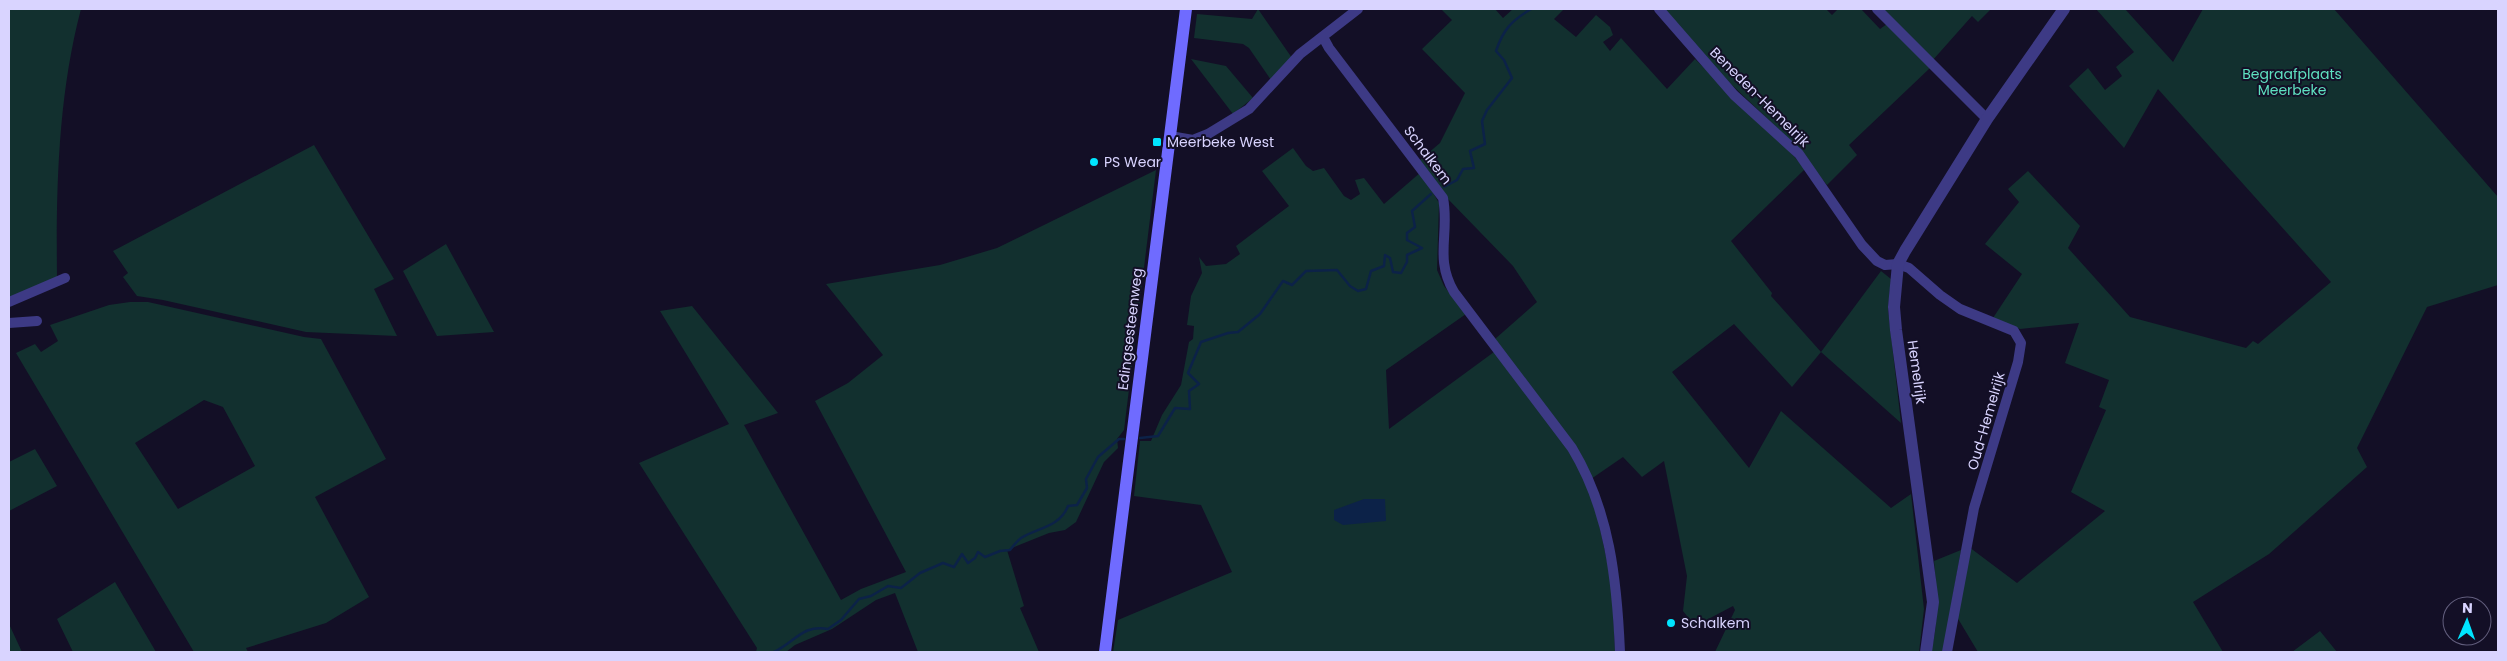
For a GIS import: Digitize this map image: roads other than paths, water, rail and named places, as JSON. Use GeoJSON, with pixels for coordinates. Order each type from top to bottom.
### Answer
{"type":"FeatureCollection","features":[{"type":"Feature","properties":{"kind":"main road","name":"Edingsesteenweg"},"geometry":{"type":"LineString","coordinates":[[1105,652],[1186,9]]}},
{"type":"Feature","properties":{"kind":"street"},"geometry":{"type":"LineString","coordinates":[[1170,136],[1193,140],[1208,134],[1250,109],[1300,54],[1358,9]]}},
{"type":"Feature","properties":{"kind":"street","name":"Beneden-Hemelrijk"},"geometry":{"type":"LineString","coordinates":[[1659,9],[1734,94],[1799,154],[1862,245],[1877,261],[1885,265],[1898,264]]}},
{"type":"Feature","properties":{"kind":"street"},"geometry":{"type":"LineString","coordinates":[[1877,9],[1986,119]]}},
{"type":"Feature","properties":{"kind":"street","name":"Hemelrijk"},"geometry":{"type":"LineString","coordinates":[[1926,652],[1933,602],[1896,330],[1894,307],[1898,264],[1986,119],[2064,9]]}},
{"type":"Feature","properties":{"kind":"street","name":"Schalkem"},"geometry":{"type":"LineString","coordinates":[[1323,37],[1328,48],[1443,198],[1446,212],[1444,269],[1454,292],[1572,448],[1583,466],[1602,513],[1614,568],[1620,652]]}},
{"type":"Feature","properties":{"kind":"street","name":"Oud-Hemelrijk"},"geometry":{"type":"LineString","coordinates":[[1898,264],[1909,268],[1940,295],[1960,309],[1980,319],[2014,331],[2021,343],[2018,362],[1991,458],[1974,508],[1947,652]]}},
{"type":"Feature","properties":{"kind":"street"},"geometry":{"type":"LineString","coordinates":[[9,302],[66,278]]}},
{"type":"Feature","properties":{"kind":"street"},"geometry":{"type":"LineString","coordinates":[[9,323],[37,321]]}},
{"type":"Feature","properties":{"kind":"water"},"geometry":{"type":"Polygon","coordinates":[[[1364,499],[1385,499],[1386,521],[1343,525],[1334,520],[1334,510],[1364,499]]]}},
{"type":"Feature","properties":{"kind":"waterway"},"geometry":{"type":"LineString","coordinates":[[1444,187],[1457,180],[1463,169],[1474,168],[1470,151],[1485,144],[1482,121],[1487,110],[1512,78],[1504,60],[1496,51],[1509,27],[1531,9]]}},
{"type":"Feature","properties":{"kind":"waterway"},"geometry":{"type":"LineString","coordinates":[[1140,438],[1158,436],[1175,408],[1190,409],[1189,391],[1199,384],[1188,373],[1201,342],[1228,333],[1238,332],[1260,314],[1283,281],[1292,285],[1306,271],[1337,270],[1350,286],[1358,291],[1366,289],[1371,271],[1384,266],[1385,255],[1390,258],[1393,272],[1401,273],[1407,262],[1407,255],[1422,248],[1407,240],[1407,233],[1415,227],[1412,211],[1431,194]]}},
{"type":"Feature","properties":{"kind":"waterway"},"geometry":{"type":"LineString","coordinates":[[774,652],[805,631],[819,628],[828,629],[841,620],[859,599],[871,596],[888,586],[901,588],[920,573],[943,563],[954,567],[962,554],[968,563],[975,558],[978,552],[985,557],[1000,551],[1010,550],[1021,538],[1054,523],[1068,506],[1077,505],[1087,488],[1086,479],[1098,457],[1119,439],[1124,439]]}},
{"type":"Feature","properties":{"kind":"place","name":"Meerbeke West"},"geometry":{"type":"Point","coordinates":[1157,142]}},
{"type":"Feature","properties":{"kind":"place","name":"PS Wear"},"geometry":{"type":"Point","coordinates":[1094,162]}},
{"type":"Feature","properties":{"kind":"place","name":"Schalkem"},"geometry":{"type":"Point","coordinates":[1671,623]}},
{"type":"Feature","properties":{"kind":"park label","name":"Begraafplaats Meerbeke"},"geometry":{"type":"Point","coordinates":[2292,82]}}]}
